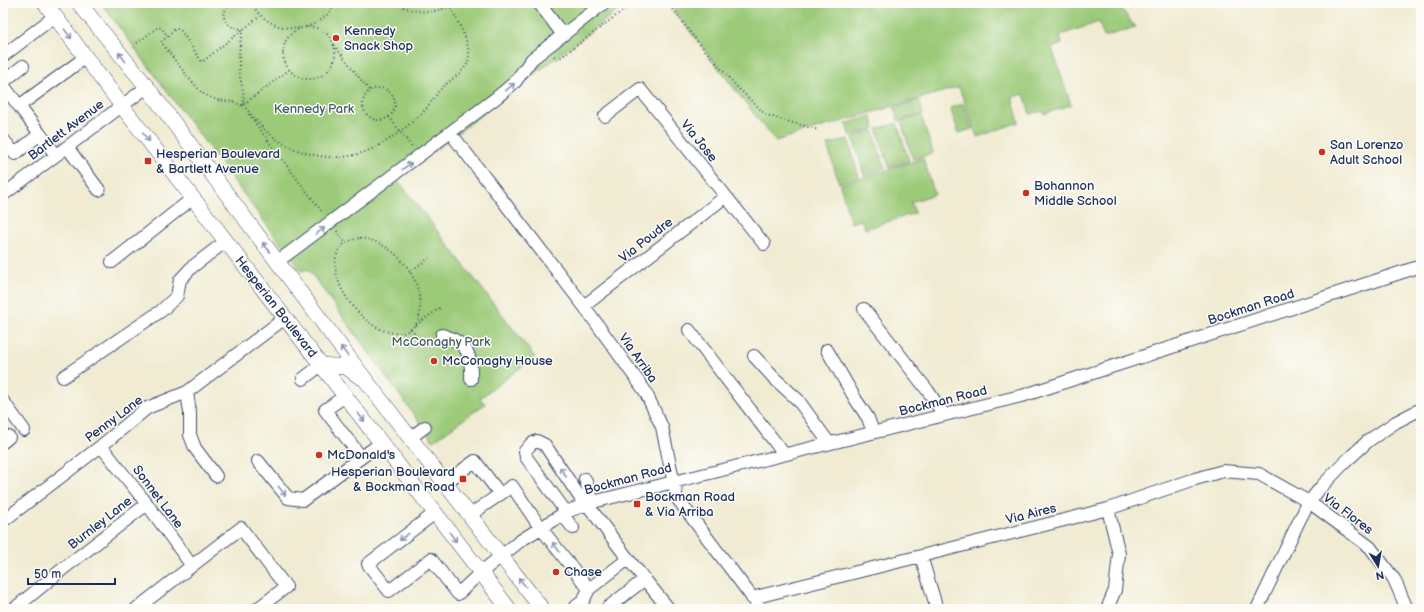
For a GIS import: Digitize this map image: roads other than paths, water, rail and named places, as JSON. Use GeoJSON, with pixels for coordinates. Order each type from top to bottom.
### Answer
{"type":"FeatureCollection","features":[{"type":"Feature","properties":{"kind":"main road","name":"Hesperian Boulevard"},"geometry":{"type":"LineString","coordinates":[[45,3],[380,443],[509,609]]}},
{"type":"Feature","properties":{"kind":"main road","name":"Hesperian Boulevard"},"geometry":{"type":"LineString","coordinates":[[79,3],[146,87],[367,382],[542,609]]}},
{"type":"Feature","properties":{"kind":"main road"},"geometry":{"type":"LineString","coordinates":[[321,365],[346,367],[367,382]]}},
{"type":"Feature","properties":{"kind":"street"},"geometry":{"type":"LineString","coordinates":[[539,3],[563,35]]}},
{"type":"Feature","properties":{"kind":"street"},"geometry":{"type":"LineString","coordinates":[[277,262],[496,98],[515,82],[532,59],[549,50],[563,35],[604,3]]}},
{"type":"Feature","properties":{"kind":"street"},"geometry":{"type":"LineString","coordinates":[[3,56],[55,16]]}},
{"type":"Feature","properties":{"kind":"street"},"geometry":{"type":"LineString","coordinates":[[19,106],[86,57]]}},
{"type":"Feature","properties":{"kind":"street"},"geometry":{"type":"LineString","coordinates":[[23,66],[3,83],[56,155]]}},
{"type":"Feature","properties":{"kind":"street","name":"Bartlett Avenue"},"geometry":{"type":"LineString","coordinates":[[3,195],[146,87]]}},
{"type":"Feature","properties":{"kind":"street","name":"Via Jose"},"geometry":{"type":"LineString","coordinates":[[605,116],[640,89],[764,244]]}},
{"type":"Feature","properties":{"kind":"street"},"geometry":{"type":"LineString","coordinates":[[3,138],[15,154],[40,134]]}},
{"type":"Feature","properties":{"kind":"street","name":"Via Arriba"},"geometry":{"type":"LineString","coordinates":[[456,140],[584,306],[645,391],[662,427],[677,498],[761,609]]}},
{"type":"Feature","properties":{"kind":"street"},"geometry":{"type":"LineString","coordinates":[[67,147],[99,190]]}},
{"type":"Feature","properties":{"kind":"street","name":"Via Poudre"},"geometry":{"type":"LineString","coordinates":[[584,306],[725,196]]}},
{"type":"Feature","properties":{"kind":"street"},"geometry":{"type":"LineString","coordinates":[[112,262],[193,198]]}},
{"type":"Feature","properties":{"kind":"street"},"geometry":{"type":"LineString","coordinates":[[63,377],[161,311],[177,296],[180,280],[192,267],[226,241]]}},
{"type":"Feature","properties":{"kind":"street","name":"Bockman Road"},"geometry":{"type":"LineString","coordinates":[[435,513],[368,564],[389,591],[431,559],[458,594],[501,555],[540,527],[564,513],[588,503],[1048,389],[1421,266]]}},
{"type":"Feature","properties":{"kind":"street"},"geometry":{"type":"LineString","coordinates":[[864,309],[928,391],[944,415]]}},
{"type":"Feature","properties":{"kind":"street","name":"Penny Lane"},"geometry":{"type":"LineString","coordinates":[[3,522],[101,446],[147,408],[187,392],[285,318]]}},
{"type":"Feature","properties":{"kind":"street"},"geometry":{"type":"LineString","coordinates":[[689,330],[784,454]]}},
{"type":"Feature","properties":{"kind":"street"},"geometry":{"type":"LineString","coordinates":[[442,335],[451,337],[462,345],[468,352],[471,360],[471,379]]}},
{"type":"Feature","properties":{"kind":"street"},"geometry":{"type":"LineString","coordinates":[[828,350],[856,400],[868,418],[873,432]]}},
{"type":"Feature","properties":{"kind":"street"},"geometry":{"type":"LineString","coordinates":[[754,356],[774,378],[798,400],[829,443]]}},
{"type":"Feature","properties":{"kind":"street"},"geometry":{"type":"LineString","coordinates":[[302,379],[321,365]]}},
{"type":"Feature","properties":{"kind":"street"},"geometry":{"type":"LineString","coordinates":[[187,392],[190,413],[190,435],[194,448],[216,476]]}},
{"type":"Feature","properties":{"kind":"street"},"geometry":{"type":"LineString","coordinates":[[345,396],[325,410],[361,457]]}},
{"type":"Feature","properties":{"kind":"street"},"geometry":{"type":"LineString","coordinates":[[3,401],[24,430]]}},
{"type":"Feature","properties":{"kind":"street"},"geometry":{"type":"LineString","coordinates":[[1257,609],[1300,519],[1322,486],[1368,441],[1396,422],[1421,409]]}},
{"type":"Feature","properties":{"kind":"street"},"geometry":{"type":"LineString","coordinates":[[410,438],[426,427]]}},
{"type":"Feature","properties":{"kind":"street"},"geometry":{"type":"LineString","coordinates":[[572,528],[564,513],[526,457],[525,451],[530,444],[537,441],[545,445],[628,558],[670,609]]}},
{"type":"Feature","properties":{"kind":"street"},"geometry":{"type":"LineString","coordinates":[[258,461],[288,498],[303,500],[380,443]]}},
{"type":"Feature","properties":{"kind":"street","name":"Sonnet Lane"},"geometry":{"type":"LineString","coordinates":[[101,446],[147,504],[192,566]]}},
{"type":"Feature","properties":{"kind":"street"},"geometry":{"type":"LineString","coordinates":[[445,483],[475,461],[500,494]]}},
{"type":"Feature","properties":{"kind":"street","name":"Via Aires"},"geometry":{"type":"LineString","coordinates":[[752,598],[1108,509],[1195,479],[1224,472],[1259,474],[1310,502]]}},
{"type":"Feature","properties":{"kind":"street"},"geometry":{"type":"LineString","coordinates":[[586,479],[588,503]]}},
{"type":"Feature","properties":{"kind":"street"},"geometry":{"type":"LineString","coordinates":[[470,515],[512,486],[540,527],[589,589]]}},
{"type":"Feature","properties":{"kind":"street","name":"Via Flores"},"geometry":{"type":"LineString","coordinates":[[1310,502],[1370,547],[1394,579],[1407,609]]}},
{"type":"Feature","properties":{"kind":"street","name":"Burnley Lane"},"geometry":{"type":"LineString","coordinates":[[14,609],[147,504]]}},
{"type":"Feature","properties":{"kind":"street"},"geometry":{"type":"LineString","coordinates":[[1107,609],[1115,590],[1120,554],[1108,509]]}},
{"type":"Feature","properties":{"kind":"street"},"geometry":{"type":"LineString","coordinates":[[136,609],[241,528],[286,586],[257,609]]}},
{"type":"Feature","properties":{"kind":"street"},"geometry":{"type":"LineString","coordinates":[[921,556],[937,609]]}},
{"type":"Feature","properties":{"kind":"street"},"geometry":{"type":"LineString","coordinates":[[573,609],[583,601],[589,589],[628,558]]}},
{"type":"Feature","properties":{"kind":"street"},"geometry":{"type":"LineString","coordinates":[[611,607],[645,579]]}},
{"type":"Feature","properties":{"kind":"place","name":"Kennedy Snack Shop"},"geometry":{"type":"Point","coordinates":[336,38]}},
{"type":"Feature","properties":{"kind":"place","name":"San Lorenzo Adult School"},"geometry":{"type":"Point","coordinates":[1322,152]}},
{"type":"Feature","properties":{"kind":"place","name":"Hesperian Boulevard & Bartlett Avenue"},"geometry":{"type":"Point","coordinates":[148,161]}},
{"type":"Feature","properties":{"kind":"place","name":"Bohannon Middle School"},"geometry":{"type":"Point","coordinates":[1026,193]}},
{"type":"Feature","properties":{"kind":"place","name":"McConaghy House"},"geometry":{"type":"Point","coordinates":[434,361]}},
{"type":"Feature","properties":{"kind":"place","name":"McDonald's"},"geometry":{"type":"Point","coordinates":[319,455]}},
{"type":"Feature","properties":{"kind":"place","name":"Hesperian Boulevard & Bockman Road"},"geometry":{"type":"Point","coordinates":[463,479]}},
{"type":"Feature","properties":{"kind":"place","name":"Bockman Road & Via Arriba"},"geometry":{"type":"Point","coordinates":[637,504]}},
{"type":"Feature","properties":{"kind":"place","name":"Chase"},"geometry":{"type":"Point","coordinates":[556,572]}},
{"type":"Feature","properties":{"kind":"park label","name":"Kennedy Park"},"geometry":{"type":"Point","coordinates":[314,109]}},
{"type":"Feature","properties":{"kind":"park label","name":"McConaghy Park"},"geometry":{"type":"Point","coordinates":[441,342]}}]}
